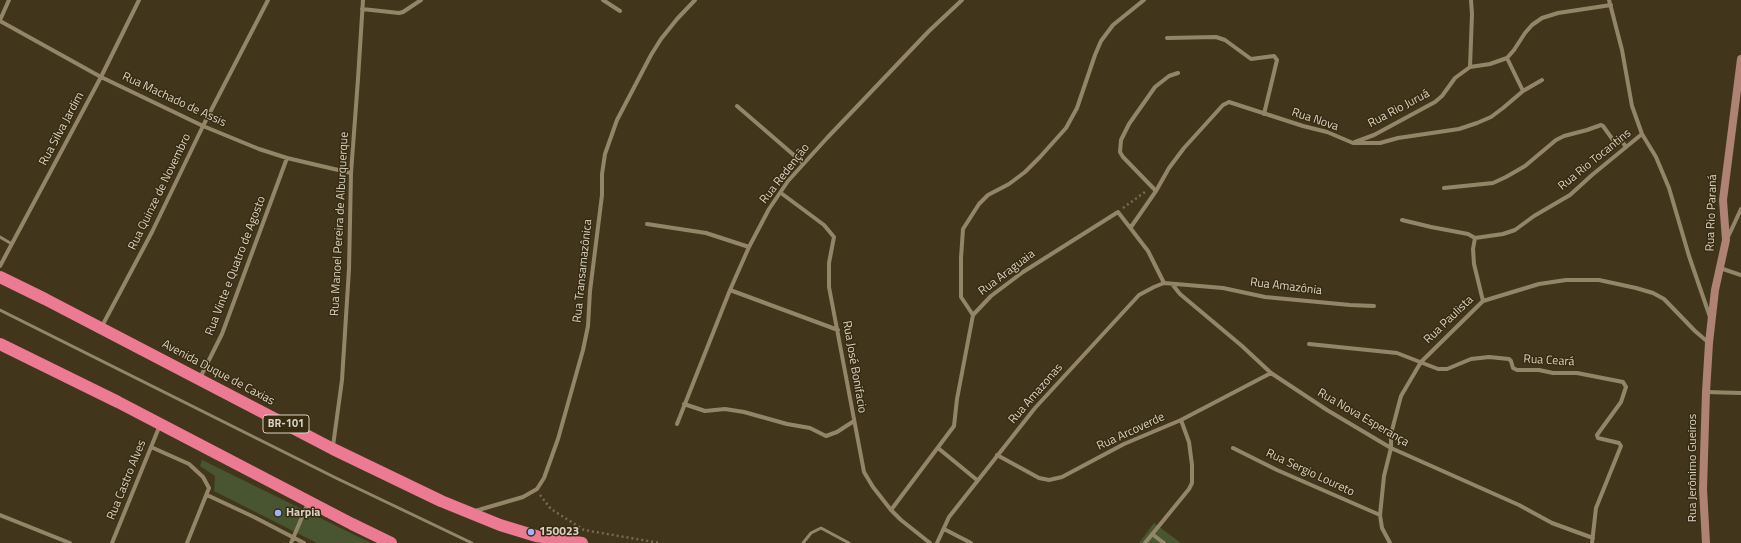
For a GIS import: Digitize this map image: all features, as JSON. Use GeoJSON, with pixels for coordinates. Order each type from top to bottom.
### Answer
{"type":"FeatureCollection","features":[{"type":"Feature","properties":{"kind":"highway","name":"Avenida Duque de Caxias"},"geometry":{"type":"LineString","coordinates":[[0,277],[333,448],[441,501],[469,513],[536,536],[582,543]]}},
{"type":"Feature","properties":{"kind":"highway"},"geometry":{"type":"LineString","coordinates":[[0,344],[392,543]]}},
{"type":"Feature","properties":{"kind":"street"},"geometry":{"type":"LineString","coordinates":[[0,20],[9,0]]}},
{"type":"Feature","properties":{"kind":"street","name":"Rua Silva Jardim"},"geometry":{"type":"LineString","coordinates":[[0,266],[101,77],[139,0]]}},
{"type":"Feature","properties":{"kind":"street","name":"Rua Quinze de Novembro"},"geometry":{"type":"LineString","coordinates":[[101,328],[152,232],[203,126],[268,0]]}},
{"type":"Feature","properties":{"kind":"street","name":"Rua Manoel Pereira de Alburquerque"},"geometry":{"type":"LineString","coordinates":[[333,448],[342,380],[349,269],[350,173],[363,0]]}},
{"type":"Feature","properties":{"kind":"street"},"geometry":{"type":"LineString","coordinates":[[362,9],[399,13],[421,0]]}},
{"type":"Feature","properties":{"kind":"street"},"geometry":{"type":"LineString","coordinates":[[603,0],[620,11]]}},
{"type":"Feature","properties":{"kind":"street","name":"Rua Transamazônica"},"geometry":{"type":"LineString","coordinates":[[537,489],[553,458],[583,350],[588,326],[590,291],[602,195],[602,174],[605,154],[617,120],[651,54],[677,19],[696,0]]}},
{"type":"Feature","properties":{"kind":"street","name":"Rua Redenção"},"geometry":{"type":"LineString","coordinates":[[677,424],[730,290],[749,247],[769,209],[788,181],[803,164],[929,31],[962,0]]}},
{"type":"Feature","properties":{"kind":"street"},"geometry":{"type":"LineString","coordinates":[[891,510],[954,426],[957,399],[973,315],[961,297],[963,229],[979,204],[988,195],[1009,184],[1024,172],[1040,157],[1066,128],[1077,108],[1101,42],[1113,25],[1144,0]]}},
{"type":"Feature","properties":{"kind":"street"},"geometry":{"type":"LineString","coordinates":[[1472,0],[1470,67],[1490,64],[1506,58],[1514,50],[1532,25],[1542,18],[1558,13],[1611,5]]}},
{"type":"Feature","properties":{"kind":"street"},"geometry":{"type":"LineString","coordinates":[[1609,0],[1622,50],[1632,106],[1642,134],[1656,157],[1669,188],[1689,256],[1712,321]]}},
{"type":"Feature","properties":{"kind":"street","name":"Rua Machado de Assis"},"geometry":{"type":"LineString","coordinates":[[0,20],[101,77],[203,126],[259,149],[287,158],[350,173]]}},
{"type":"Feature","properties":{"kind":"street"},"geometry":{"type":"LineString","coordinates":[[1167,38],[1216,37],[1225,40],[1251,59],[1274,56],[1277,60],[1264,114]]}},
{"type":"Feature","properties":{"kind":"street"},"geometry":{"type":"LineString","coordinates":[[1506,58],[1523,91]]}},
{"type":"Feature","properties":{"kind":"street","name":"Rua Rio Paraná"},"geometry":{"type":"LineString","coordinates":[[1706,392],[1709,343],[1715,290],[1726,240],[1723,200],[1741,59]]}},
{"type":"Feature","properties":{"kind":"street","name":"Rua Rio Juruá"},"geometry":{"type":"LineString","coordinates":[[1353,143],[1374,135],[1436,102],[1455,78],[1470,67]]}},
{"type":"Feature","properties":{"kind":"street"},"geometry":{"type":"LineString","coordinates":[[1156,192],[1152,186],[1123,157],[1120,152],[1121,140],[1129,124],[1155,87],[1169,76],[1178,73]]}},
{"type":"Feature","properties":{"kind":"street","name":"Rua Nova"},"geometry":{"type":"LineString","coordinates":[[1131,227],[1156,192],[1169,168],[1184,148],[1225,103],[1229,102],[1239,104],[1264,114],[1327,132],[1353,143],[1380,143],[1398,138],[1459,129],[1491,117],[1523,91],[1542,80]]}},
{"type":"Feature","properties":{"kind":"street"},"geometry":{"type":"LineString","coordinates":[[737,106],[803,164]]}},
{"type":"Feature","properties":{"kind":"street"},"geometry":{"type":"LineString","coordinates":[[1444,188],[1493,183],[1506,178],[1525,166],[1556,140],[1564,136],[1601,125],[1613,140],[1621,140],[1626,147]]}},
{"type":"Feature","properties":{"kind":"street","name":"Rua Rio Tocantins"},"geometry":{"type":"LineString","coordinates":[[1402,220],[1468,234],[1475,238],[1503,234],[1515,230],[1534,216],[1570,195],[1592,174],[1642,134]]}},
{"type":"Feature","properties":{"kind":"street","name":"Rua Vinte e Quatro de Agosto"},"geometry":{"type":"LineString","coordinates":[[200,379],[222,334],[287,158]]}},
{"type":"Feature","properties":{"kind":"street","name":"Rua José Bonifacio"},"geometry":{"type":"LineString","coordinates":[[781,193],[824,225],[834,237],[829,263],[829,287],[864,472],[873,488],[891,510],[930,543]]}},
{"type":"Feature","properties":{"kind":"street"},"geometry":{"type":"LineString","coordinates":[[1726,240],[1741,209]]}},
{"type":"Feature","properties":{"kind":"street"},"geometry":{"type":"LineString","coordinates":[[1118,212],[1148,251],[1164,283],[1172,284]]}},
{"type":"Feature","properties":{"kind":"street","name":"Rua Araguaia"},"geometry":{"type":"LineString","coordinates":[[973,315],[991,296],[1023,272],[1118,212]]}},
{"type":"Feature","properties":{"kind":"street"},"geometry":{"type":"LineString","coordinates":[[647,224],[706,233],[749,247]]}},
{"type":"Feature","properties":{"kind":"street"},"geometry":{"type":"LineString","coordinates":[[1475,238],[1473,249],[1474,264],[1483,301]]}},
{"type":"Feature","properties":{"kind":"street"},"geometry":{"type":"LineString","coordinates":[[1720,268],[1741,275]]}},
{"type":"Feature","properties":{"kind":"street","name":"Rua Paulista"},"geometry":{"type":"LineString","coordinates":[[1390,543],[1382,528],[1380,515],[1384,476],[1390,448],[1390,434],[1401,396],[1421,362],[1483,301],[1539,284],[1566,280],[1599,280],[1642,289],[1664,299],[1695,331],[1709,343]]}},
{"type":"Feature","properties":{"kind":"street","name":"Rua Amazonas"},"geometry":{"type":"LineString","coordinates":[[937,543],[950,517],[1035,408],[1139,296],[1164,283]]}},
{"type":"Feature","properties":{"kind":"street","name":"Rua Amazônia"},"geometry":{"type":"LineString","coordinates":[[1172,284],[1223,288],[1265,297],[1374,306]]}},
{"type":"Feature","properties":{"kind":"street","name":"Rua Nova Esperança"},"geometry":{"type":"LineString","coordinates":[[1172,284],[1180,294],[1242,346],[1271,373],[1327,410],[1390,448],[1519,505],[1552,523],[1593,538]]}},
{"type":"Feature","properties":{"kind":"street"},"geometry":{"type":"LineString","coordinates":[[730,290],[838,330]]}},
{"type":"Feature","properties":{"kind":"street","name":"Rua Ceará"},"geometry":{"type":"LineString","coordinates":[[1309,344],[1397,353],[1442,370],[1454,368],[1480,357],[1507,358],[1511,361],[1513,368],[1517,370],[1539,370],[1552,373],[1577,373],[1623,382],[1626,387],[1621,402],[1597,435],[1598,438],[1602,440],[1620,443],[1621,446],[1596,508],[1593,538]]}},
{"type":"Feature","properties":{"kind":"street","name":"Rua Arcoverde"},"geometry":{"type":"LineString","coordinates":[[997,455],[1038,478],[1049,480],[1062,477],[1124,444],[1181,420],[1271,373]]}},
{"type":"Feature","properties":{"kind":"street"},"geometry":{"type":"LineString","coordinates":[[1706,392],[1741,393]]}},
{"type":"Feature","properties":{"kind":"street","name":"Rua Jerônimo Gueiros"},"geometry":{"type":"LineString","coordinates":[[1706,392],[1704,489],[1706,543]]}},
{"type":"Feature","properties":{"kind":"street"},"geometry":{"type":"LineString","coordinates":[[684,404],[705,411],[725,409],[744,412],[787,424],[810,428],[826,436],[837,432],[854,421]]}},
{"type":"Feature","properties":{"kind":"street"},"geometry":{"type":"LineString","coordinates":[[1145,543],[1189,489],[1192,483],[1192,465],[1189,442],[1181,420]]}},
{"type":"Feature","properties":{"kind":"street","name":"Rua Castro Alves"},"geometry":{"type":"LineString","coordinates":[[112,543],[160,424]]}},
{"type":"Feature","properties":{"kind":"street"},"geometry":{"type":"LineString","coordinates":[[151,447],[189,464],[198,470],[209,488],[187,543]]}},
{"type":"Feature","properties":{"kind":"street"},"geometry":{"type":"LineString","coordinates":[[938,448],[978,480]]}},
{"type":"Feature","properties":{"kind":"street","name":"Rua Sergio Loureto"},"geometry":{"type":"LineString","coordinates":[[1233,448],[1277,470],[1380,515]]}},
{"type":"Feature","properties":{"kind":"street"},"geometry":{"type":"LineString","coordinates":[[469,513],[523,497],[537,489]]}},
{"type":"Feature","properties":{"kind":"street"},"geometry":{"type":"LineString","coordinates":[[207,495],[304,543]]}},
{"type":"Feature","properties":{"kind":"street"},"geometry":{"type":"LineString","coordinates":[[291,543],[309,501]]}},
{"type":"Feature","properties":{"kind":"street"},"geometry":{"type":"LineString","coordinates":[[0,515],[70,543]]}},
{"type":"Feature","properties":{"kind":"street"},"geometry":{"type":"LineString","coordinates":[[944,529],[971,543]]}},
{"type":"Feature","properties":{"kind":"street"},"geometry":{"type":"LineString","coordinates":[[1152,534],[1164,543]]}},
{"type":"Feature","properties":{"kind":"street"},"geometry":{"type":"LineString","coordinates":[[1592,543],[1593,538]]}},
{"type":"Feature","properties":{"kind":"lane"},"geometry":{"type":"LineString","coordinates":[[0,237],[12,244]]}},
{"type":"Feature","properties":{"kind":"lane"},"geometry":{"type":"LineString","coordinates":[[0,310],[336,478],[472,543]]}},
{"type":"Feature","properties":{"kind":"lane"},"geometry":{"type":"LineString","coordinates":[[803,543],[811,533],[821,528],[849,543]]}},
{"type":"Feature","properties":{"kind":"path"},"geometry":{"type":"LineString","coordinates":[[1118,212],[1152,186]]}},
{"type":"Feature","properties":{"kind":"path"},"geometry":{"type":"LineString","coordinates":[[537,489],[551,509],[584,530],[660,543]]}},
{"type":"Feature","properties":{"kind":"green space"},"geometry":{"type":"Polygon","coordinates":[[[202,460],[371,543],[317,543],[214,491],[215,476],[200,466],[202,460]]]}},
{"type":"Feature","properties":{"kind":"green space"},"geometry":{"type":"Polygon","coordinates":[[[1154,523],[1181,543],[1139,543],[1154,523]]]}},
{"type":"Feature","properties":{"kind":"place","name":"Harpia"},"geometry":{"type":"Point","coordinates":[278,513]}},
{"type":"Feature","properties":{"kind":"place","name":"150023"},"geometry":{"type":"Point","coordinates":[531,532]}}]}
